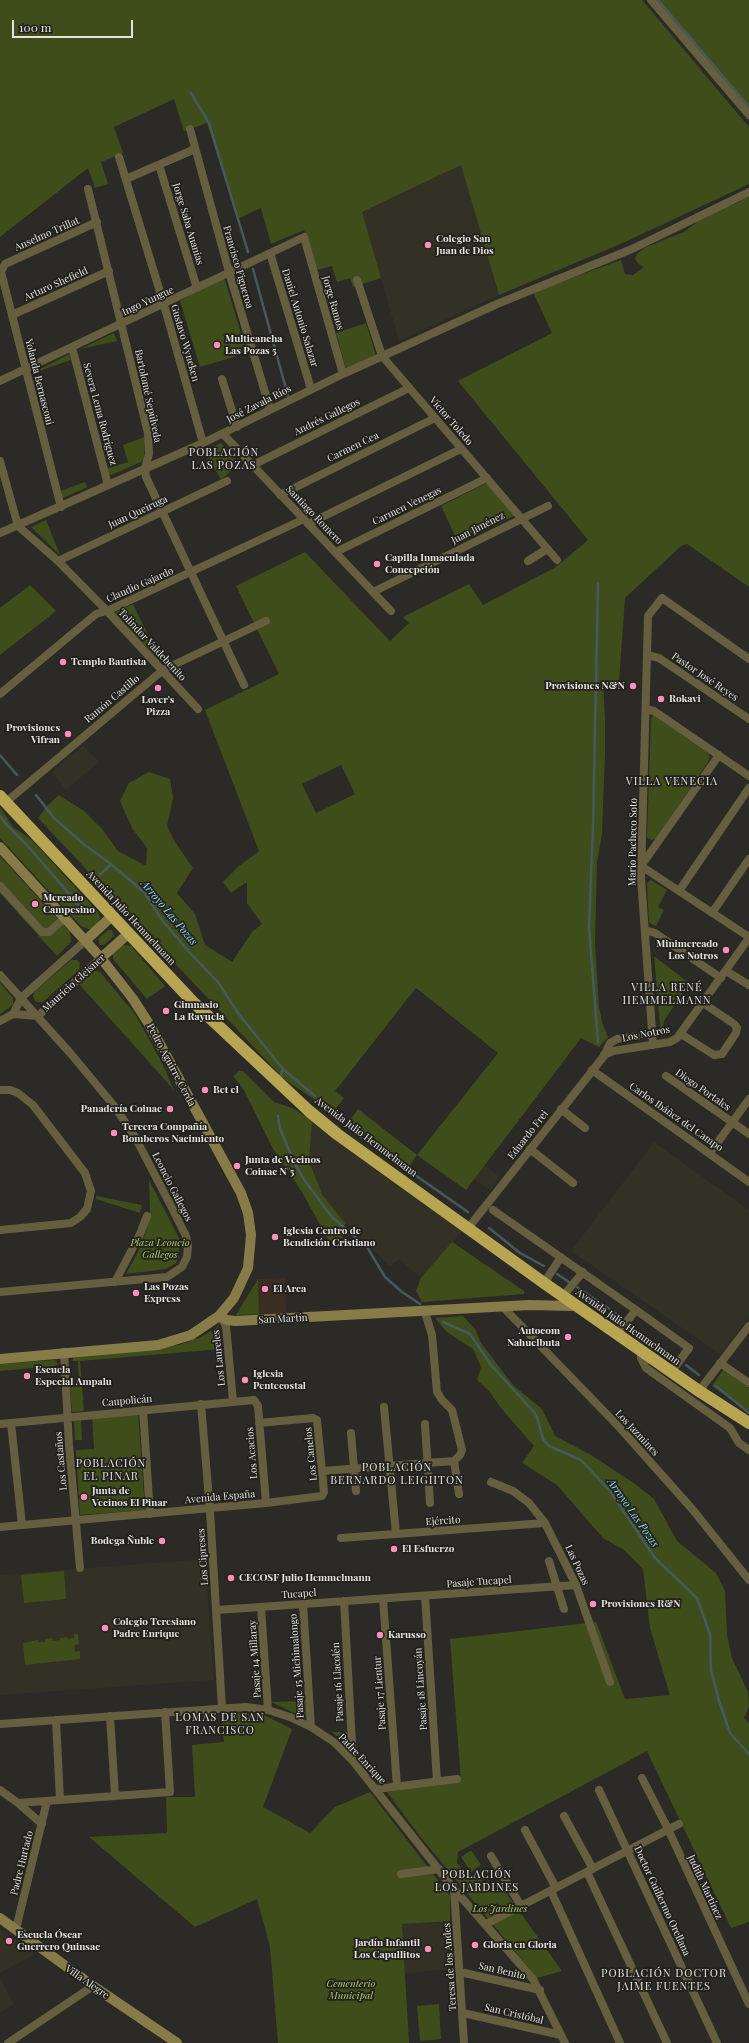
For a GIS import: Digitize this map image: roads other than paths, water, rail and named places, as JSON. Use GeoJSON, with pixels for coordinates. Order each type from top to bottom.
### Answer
{"type":"FeatureCollection","features":[{"type":"Feature","properties":{"kind":"highway","name":"Avenida Julio Hemmelmann"},"geometry":{"type":"LineString","coordinates":[[3,799],[193,1002],[309,1111],[338,1134],[544,1283],[699,1391],[749,1423]]}},
{"type":"Feature","properties":{"kind":"street"},"geometry":{"type":"LineString","coordinates":[[651,0],[749,115]]}},
{"type":"Feature","properties":{"kind":"street","name":"Francisco Figueroa"},"geometry":{"type":"LineString","coordinates":[[190,129],[229,272],[270,409]]}},
{"type":"Feature","properties":{"kind":"street"},"geometry":{"type":"LineString","coordinates":[[126,180],[195,149]]}},
{"type":"Feature","properties":{"kind":"street","name":"Gustavo Wyneken"},"geometry":{"type":"LineString","coordinates":[[119,157],[164,304],[203,443]]}},
{"type":"Feature","properties":{"kind":"street","name":"Jorge Saba Ananias"},"geometry":{"type":"LineString","coordinates":[[160,165],[197,288]]}},
{"type":"Feature","properties":{"kind":"street","name":"Bartolomé Sepúlveda"},"geometry":{"type":"LineString","coordinates":[[88,189],[148,434],[149,454],[145,468],[149,484],[244,685]]}},
{"type":"Feature","properties":{"kind":"street","name":"José Zavala Ríos"},"geometry":{"type":"LineString","coordinates":[[0,533],[223,434],[310,389],[382,356],[526,292],[632,249],[749,192]]}},
{"type":"Feature","properties":{"kind":"street","name":"Anselmo Trillat"},"geometry":{"type":"LineString","coordinates":[[5,264],[97,222]]}},
{"type":"Feature","properties":{"kind":"street","name":"Ingo Yungue"},"geometry":{"type":"LineString","coordinates":[[0,381],[304,238]]}},
{"type":"Feature","properties":{"kind":"street","name":"Jorge Ramos"},"geometry":{"type":"LineString","coordinates":[[304,238],[344,374]]}},
{"type":"Feature","properties":{"kind":"street","name":"Daniel Antonio Salazar"},"geometry":{"type":"LineString","coordinates":[[270,253],[310,389]]}},
{"type":"Feature","properties":{"kind":"street","name":"Yolanda Bernasconi"},"geometry":{"type":"LineString","coordinates":[[5,264],[1,272],[61,507]]}},
{"type":"Feature","properties":{"kind":"street","name":"Arturo Shefield"},"geometry":{"type":"LineString","coordinates":[[12,315],[109,272]]}},
{"type":"Feature","properties":{"kind":"street","name":"Víctor Toledo"},"geometry":{"type":"LineString","coordinates":[[357,280],[382,356],[557,560]]}},
{"type":"Feature","properties":{"kind":"street","name":"Severa Lema Rodríguez"},"geometry":{"type":"LineString","coordinates":[[72,348],[108,485]]}},
{"type":"Feature","properties":{"kind":"street"},"geometry":{"type":"LineString","coordinates":[[222,379],[237,427]]}},
{"type":"Feature","properties":{"kind":"street","name":"Andrés Gallegos"},"geometry":{"type":"LineString","coordinates":[[253,465],[409,388]]}},
{"type":"Feature","properties":{"kind":"street","name":"Carmen Cea"},"geometry":{"type":"LineString","coordinates":[[280,494],[435,418]]}},
{"type":"Feature","properties":{"kind":"street","name":"Santiago Romero"},"geometry":{"type":"LineString","coordinates":[[223,434],[306,522],[375,591],[391,610]]}},
{"type":"Feature","properties":{"kind":"street","name":"Claudio Gajardo"},"geometry":{"type":"LineString","coordinates":[[0,694],[96,614],[107,611],[306,522],[461,449]]}},
{"type":"Feature","properties":{"kind":"street"},"geometry":{"type":"LineString","coordinates":[[0,462],[18,526]]}},
{"type":"Feature","properties":{"kind":"street","name":"Carmen Venegas"},"geometry":{"type":"LineString","coordinates":[[336,552],[487,478]]}},
{"type":"Feature","properties":{"kind":"street","name":"Juan Queiruga"},"geometry":{"type":"LineString","coordinates":[[58,560],[227,481]]}},
{"type":"Feature","properties":{"kind":"street","name":"Juan Jiménez"},"geometry":{"type":"LineString","coordinates":[[375,591],[548,506]]}},
{"type":"Feature","properties":{"kind":"street","name":"Tolindor Valdebenito"},"geometry":{"type":"LineString","coordinates":[[18,526],[58,560],[198,709]]}},
{"type":"Feature","properties":{"kind":"street"},"geometry":{"type":"LineString","coordinates":[[528,561],[547,549]]}},
{"type":"Feature","properties":{"kind":"street","name":"Mario Pacheco Soto"},"geometry":{"type":"LineString","coordinates":[[653,1045],[641,866],[648,616],[662,598],[749,659]]}},
{"type":"Feature","properties":{"kind":"street","name":"Ramón Castillo"},"geometry":{"type":"LineString","coordinates":[[3,799],[162,670],[266,621]]}},
{"type":"Feature","properties":{"kind":"street","name":"Pastor José Reyes"},"geometry":{"type":"LineString","coordinates":[[647,655],[659,658],[749,719]]}},
{"type":"Feature","properties":{"kind":"street"},"geometry":{"type":"LineString","coordinates":[[646,709],[654,712],[749,776]]}},
{"type":"Feature","properties":{"kind":"street"},"geometry":{"type":"LineString","coordinates":[[718,755],[641,866],[749,938]]}},
{"type":"Feature","properties":{"kind":"street"},"geometry":{"type":"LineString","coordinates":[[678,891],[749,788]]}},
{"type":"Feature","properties":{"kind":"street","name":"Pedro Aguirre Cerda"},"geometry":{"type":"LineString","coordinates":[[0,847],[101,958],[133,999],[149,1024],[245,1203],[251,1235],[248,1268],[240,1288],[219,1316]]}},
{"type":"Feature","properties":{"kind":"street"},"geometry":{"type":"LineString","coordinates":[[712,913],[749,859]]}},
{"type":"Feature","properties":{"kind":"street"},"geometry":{"type":"LineString","coordinates":[[0,886],[42,932],[49,932],[65,918]]}},
{"type":"Feature","properties":{"kind":"street"},"geometry":{"type":"LineString","coordinates":[[0,1021],[13,1014],[21,998],[112,916]]}},
{"type":"Feature","properties":{"kind":"street"},"geometry":{"type":"LineString","coordinates":[[645,930],[655,933],[724,975],[749,985]]}},
{"type":"Feature","properties":{"kind":"street","name":"Mauricio Gleisner"},"geometry":{"type":"LineString","coordinates":[[13,1014],[38,1016],[129,933]]}},
{"type":"Feature","properties":{"kind":"street","name":"Los Notros"},"geometry":{"type":"LineString","coordinates":[[604,1056],[613,1051],[653,1045],[673,1040],[681,1034],[749,938]]}},
{"type":"Feature","properties":{"kind":"street","name":"Leoncio Gallegos"},"geometry":{"type":"LineString","coordinates":[[0,974],[38,1016],[115,1107],[131,1131],[188,1241],[188,1252],[185,1262],[173,1274],[156,1279],[0,1292]]}},
{"type":"Feature","properties":{"kind":"street"},"geometry":{"type":"LineString","coordinates":[[681,1034],[714,1055],[722,1054],[736,1033],[737,1028],[734,1024],[703,1003]]}},
{"type":"Feature","properties":{"kind":"street","name":"Los Notros"},"geometry":{"type":"LineString","coordinates":[[604,1056],[610,1043],[617,1039],[652,1034]]}},
{"type":"Feature","properties":{"kind":"street","name":"Eduardo Frei"},"geometry":{"type":"LineString","coordinates":[[468,1227],[604,1056]]}},
{"type":"Feature","properties":{"kind":"street","name":"Carlos Ibáñez del Campo"},"geometry":{"type":"LineString","coordinates":[[592,1070],[749,1182]]}},
{"type":"Feature","properties":{"kind":"street","name":"Diego Portales"},"geometry":{"type":"LineString","coordinates":[[666,1076],[749,1134]]}},
{"type":"Feature","properties":{"kind":"street"},"geometry":{"type":"LineString","coordinates":[[0,1090],[10,1090],[18,1093],[33,1104],[85,1174],[90,1185],[90,1200],[84,1213],[71,1223],[0,1230]]}},
{"type":"Feature","properties":{"kind":"street"},"geometry":{"type":"LineString","coordinates":[[710,1153],[749,1100]]}},
{"type":"Feature","properties":{"kind":"street"},"geometry":{"type":"LineString","coordinates":[[561,1109],[585,1128]]}},
{"type":"Feature","properties":{"kind":"street"},"geometry":{"type":"LineString","coordinates":[[530,1149],[573,1183]]}},
{"type":"Feature","properties":{"kind":"street"},"geometry":{"type":"LineString","coordinates":[[493,1210],[689,1348],[672,1371]]}},
{"type":"Feature","properties":{"kind":"street"},"geometry":{"type":"LineString","coordinates":[[115,1282],[140,1234],[147,1216]]}},
{"type":"Feature","properties":{"kind":"street"},"geometry":{"type":"LineString","coordinates":[[544,1283],[561,1257]]}},
{"type":"Feature","properties":{"kind":"street"},"geometry":{"type":"LineString","coordinates":[[563,1296],[583,1272]]}},
{"type":"Feature","properties":{"kind":"street","name":"San Martín"},"geometry":{"type":"LineString","coordinates":[[219,1316],[227,1320],[235,1321],[503,1307],[572,1306],[574,1304]]}},
{"type":"Feature","properties":{"kind":"street","name":"Los Jazmines"},"geometry":{"type":"LineString","coordinates":[[503,1307],[620,1428],[693,1510],[749,1580]]}},
{"type":"Feature","properties":{"kind":"street"},"geometry":{"type":"LineString","coordinates":[[617,1334],[636,1310]]}},
{"type":"Feature","properties":{"kind":"street"},"geometry":{"type":"LineString","coordinates":[[322,1471],[454,1461],[460,1455],[462,1450],[452,1410],[442,1400],[437,1392],[432,1335],[425,1312]]}},
{"type":"Feature","properties":{"kind":"street"},"geometry":{"type":"LineString","coordinates":[[0,1359],[169,1343],[201,1330],[219,1316]]}},
{"type":"Feature","properties":{"kind":"street","name":"Los Laureles"},"geometry":{"type":"LineString","coordinates":[[219,1316],[226,1326],[233,1401]]}},
{"type":"Feature","properties":{"kind":"street"},"geometry":{"type":"LineString","coordinates":[[699,1391],[749,1326]]}},
{"type":"Feature","properties":{"kind":"street"},"geometry":{"type":"LineString","coordinates":[[642,1350],[641,1358],[646,1368],[730,1428],[739,1443],[749,1450]]}},
{"type":"Feature","properties":{"kind":"street","name":"Los Castaños"},"geometry":{"type":"LineString","coordinates":[[64,1352],[67,1417],[80,1568]]}},
{"type":"Feature","properties":{"kind":"street"},"geometry":{"type":"LineString","coordinates":[[720,1363],[749,1383]]}},
{"type":"Feature","properties":{"kind":"street","name":"Caupolicán"},"geometry":{"type":"LineString","coordinates":[[0,1424],[233,1401],[252,1400],[256,1402]]}},
{"type":"Feature","properties":{"kind":"street","name":"Los Acacios"},"geometry":{"type":"LineString","coordinates":[[256,1402],[266,1503]]}},
{"type":"Feature","properties":{"kind":"street","name":"Los Cipreses"},"geometry":{"type":"LineString","coordinates":[[201,1404],[210,1508],[222,1708]]}},
{"type":"Feature","properties":{"kind":"street"},"geometry":{"type":"LineString","coordinates":[[384,1407],[396,1534]]}},
{"type":"Feature","properties":{"kind":"street"},"geometry":{"type":"LineString","coordinates":[[143,1410],[150,1514]]}},
{"type":"Feature","properties":{"kind":"street","name":"Los Canelos"},"geometry":{"type":"LineString","coordinates":[[259,1423],[316,1419],[324,1492],[322,1496]]}},
{"type":"Feature","properties":{"kind":"street"},"geometry":{"type":"LineString","coordinates":[[11,1423],[22,1525]]}},
{"type":"Feature","properties":{"kind":"street"},"geometry":{"type":"LineString","coordinates":[[425,1424],[430,1503]]}},
{"type":"Feature","properties":{"kind":"street"},"geometry":{"type":"LineString","coordinates":[[351,1432],[356,1490]]}},
{"type":"Feature","properties":{"kind":"street"},"geometry":{"type":"LineString","coordinates":[[454,1461],[459,1494]]}},
{"type":"Feature","properties":{"kind":"street","name":"Las Pozas"},"geometry":{"type":"LineString","coordinates":[[491,1482],[513,1491],[529,1503],[545,1523],[576,1585],[610,1682]]}},
{"type":"Feature","properties":{"kind":"street","name":"Avenida España"},"geometry":{"type":"LineString","coordinates":[[0,1527],[266,1503],[322,1496]]}},
{"type":"Feature","properties":{"kind":"street","name":"Ejército"},"geometry":{"type":"LineString","coordinates":[[341,1538],[545,1523]]}},
{"type":"Feature","properties":{"kind":"street"},"geometry":{"type":"LineString","coordinates":[[549,1561],[564,1608]]}},
{"type":"Feature","properties":{"kind":"street","name":"Pasaje Tucapel"},"geometry":{"type":"LineString","coordinates":[[383,1598],[576,1585]]}},
{"type":"Feature","properties":{"kind":"street","name":"Pasaje 18 Lincoyán"},"geometry":{"type":"LineString","coordinates":[[425,1596],[437,1781]]}},
{"type":"Feature","properties":{"kind":"street","name":"Tucapel"},"geometry":{"type":"LineString","coordinates":[[216,1610],[383,1598]]}},
{"type":"Feature","properties":{"kind":"street","name":"Pasaje 17 Lientur"},"geometry":{"type":"LineString","coordinates":[[383,1598],[397,1786]]}},
{"type":"Feature","properties":{"kind":"street","name":"Pasaje 16 Llacolén"},"geometry":{"type":"LineString","coordinates":[[344,1601],[352,1761]]}},
{"type":"Feature","properties":{"kind":"street","name":"Pasaje 15 Michimalongo"},"geometry":{"type":"LineString","coordinates":[[303,1604],[311,1727]]}},
{"type":"Feature","properties":{"kind":"street","name":"Pasaje 14 Millaray"},"geometry":{"type":"LineString","coordinates":[[261,1607],[268,1710]]}},
{"type":"Feature","properties":{"kind":"street","name":"Padre Enrique"},"geometry":{"type":"LineString","coordinates":[[0,1724],[246,1707],[268,1710],[290,1717],[311,1727],[334,1742],[377,1789],[454,1889],[533,1979],[540,1990],[565,2043]]}},
{"type":"Feature","properties":{"kind":"street"},"geometry":{"type":"LineString","coordinates":[[18,1803],[170,1792],[165,1712]]}},
{"type":"Feature","properties":{"kind":"street"},"geometry":{"type":"LineString","coordinates":[[110,1716],[115,1795]]}},
{"type":"Feature","properties":{"kind":"street"},"geometry":{"type":"LineString","coordinates":[[56,1720],[60,1800]]}},
{"type":"Feature","properties":{"kind":"street","name":"Judith Martínez"},"geometry":{"type":"LineString","coordinates":[[642,1778],[668,1829],[749,2004]]}},
{"type":"Feature","properties":{"kind":"street"},"geometry":{"type":"LineString","coordinates":[[377,1789],[457,1779]]}},
{"type":"Feature","properties":{"kind":"street"},"geometry":{"type":"LineString","coordinates":[[0,1790],[18,1803],[42,1824]]}},
{"type":"Feature","properties":{"kind":"street","name":"Doctor Guillermo Orellana"},"geometry":{"type":"LineString","coordinates":[[599,1790],[717,2043]]}},
{"type":"Feature","properties":{"kind":"street","name":"Padre Hurtado"},"geometry":{"type":"LineString","coordinates":[[16,1929],[47,1801]]}},
{"type":"Feature","properties":{"kind":"street"},"geometry":{"type":"LineString","coordinates":[[564,1816],[590,1870],[666,2043]]}},
{"type":"Feature","properties":{"kind":"street"},"geometry":{"type":"LineString","coordinates":[[486,1924],[679,1824]]}},
{"type":"Feature","properties":{"kind":"street"},"geometry":{"type":"LineString","coordinates":[[525,1830],[554,1889],[620,2043]]}},
{"type":"Feature","properties":{"kind":"street"},"geometry":{"type":"LineString","coordinates":[[491,1856],[521,1906]]}},
{"type":"Feature","properties":{"kind":"street"},"geometry":{"type":"LineString","coordinates":[[401,1874],[439,1869]]}},
{"type":"Feature","properties":{"kind":"street","name":"Teresa de los Andes"},"geometry":{"type":"LineString","coordinates":[[454,1889],[464,2043]]}},
{"type":"Feature","properties":{"kind":"street","name":"Villa Alegre"},"geometry":{"type":"LineString","coordinates":[[0,1918],[92,1986],[177,2043]]}},
{"type":"Feature","properties":{"kind":"street","name":"San Benito"},"geometry":{"type":"LineString","coordinates":[[460,1972],[540,1990]]}},
{"type":"Feature","properties":{"kind":"street"},"geometry":{"type":"LineString","coordinates":[[8,2043],[92,1986]]}},
{"type":"Feature","properties":{"kind":"street","name":"San Cristóbal"},"geometry":{"type":"LineString","coordinates":[[463,2012],[561,2034]]}},
{"type":"Feature","properties":{"kind":"waterway"},"geometry":{"type":"LineString","coordinates":[[658,0],[749,107]]}},
{"type":"Feature","properties":{"kind":"waterway"},"geometry":{"type":"LineString","coordinates":[[191,93],[209,123],[248,252]]}},
{"type":"Feature","properties":{"kind":"waterway"},"geometry":{"type":"LineString","coordinates":[[253,269],[288,396]]}},
{"type":"Feature","properties":{"kind":"waterway"},"geometry":{"type":"LineString","coordinates":[[598,583],[593,827],[589,927],[598,1042]]}},
{"type":"Feature","properties":{"kind":"waterway","name":"Arroyo Las Pozas"},"geometry":{"type":"LineString","coordinates":[[0,755],[17,775]]}},
{"type":"Feature","properties":{"kind":"waterway","name":"Arroyo Las Pozas"},"geometry":{"type":"LineString","coordinates":[[36,795],[54,818],[86,846],[111,864],[145,893],[162,920],[190,953],[218,982],[238,1013],[283,1069],[280,1078]]}},
{"type":"Feature","properties":{"kind":"waterway"},"geometry":{"type":"LineString","coordinates":[[0,816],[83,910]]}},
{"type":"Feature","properties":{"kind":"waterway"},"geometry":{"type":"LineString","coordinates":[[100,875],[111,864]]}},
{"type":"Feature","properties":{"kind":"waterway"},"geometry":{"type":"LineString","coordinates":[[283,1069],[315,1096]]}},
{"type":"Feature","properties":{"kind":"waterway","name":"Arroyo Las Pozas"},"geometry":{"type":"LineString","coordinates":[[278,1116],[280,1129],[295,1164],[305,1181],[332,1217],[367,1247],[385,1277],[402,1292],[420,1304]]}},
{"type":"Feature","properties":{"kind":"waterway"},"geometry":{"type":"LineString","coordinates":[[348,1122],[355,1133],[468,1212]]}},
{"type":"Feature","properties":{"kind":"waterway"},"geometry":{"type":"LineString","coordinates":[[489,1228],[520,1253],[544,1266]]}},
{"type":"Feature","properties":{"kind":"waterway"},"geometry":{"type":"LineString","coordinates":[[557,1274],[569,1282]]}},
{"type":"Feature","properties":{"kind":"waterway"},"geometry":{"type":"LineString","coordinates":[[577,1287],[621,1317]]}},
{"type":"Feature","properties":{"kind":"waterway","name":"Arroyo Las Pozas"},"geometry":{"type":"LineString","coordinates":[[443,1322],[470,1334],[491,1365],[534,1412],[537,1417],[543,1439],[549,1446],[581,1460],[610,1491],[655,1558],[697,1598],[710,1634],[711,1670],[719,1701],[730,1733],[749,1754]]}},
{"type":"Feature","properties":{"kind":"waterway"},"geometry":{"type":"LineString","coordinates":[[634,1328],[674,1357]]}},
{"type":"Feature","properties":{"kind":"waterway"},"geometry":{"type":"LineString","coordinates":[[686,1365],[699,1375]]}},
{"type":"Feature","properties":{"kind":"waterway"},"geometry":{"type":"LineString","coordinates":[[716,1386],[749,1413]]}},
{"type":"Feature","properties":{"kind":"place","name":"Colegio San Juan de Dios"},"geometry":{"type":"Point","coordinates":[428,245]}},
{"type":"Feature","properties":{"kind":"place","name":"Multicancha Las Pozas 5"},"geometry":{"type":"Point","coordinates":[217,345]}},
{"type":"Feature","properties":{"kind":"place","name":"Capilla Inmaculada Concepción"},"geometry":{"type":"Point","coordinates":[377,564]}},
{"type":"Feature","properties":{"kind":"place","name":"Templo Bautista"},"geometry":{"type":"Point","coordinates":[63,662]}},
{"type":"Feature","properties":{"kind":"place","name":"Provisiones N&N"},"geometry":{"type":"Point","coordinates":[633,686]}},
{"type":"Feature","properties":{"kind":"place","name":"Lover's Pizza"},"geometry":{"type":"Point","coordinates":[158,688]}},
{"type":"Feature","properties":{"kind":"place","name":"Rokavi"},"geometry":{"type":"Point","coordinates":[661,699]}},
{"type":"Feature","properties":{"kind":"place","name":"Provisiones Vifran"},"geometry":{"type":"Point","coordinates":[68,734]}},
{"type":"Feature","properties":{"kind":"place","name":"Mercado Campesino"},"geometry":{"type":"Point","coordinates":[35,904]}},
{"type":"Feature","properties":{"kind":"place","name":"Minimercado Los Notros"},"geometry":{"type":"Point","coordinates":[726,950]}},
{"type":"Feature","properties":{"kind":"place","name":"Gimnasio La Rayuela"},"geometry":{"type":"Point","coordinates":[166,1011]}},
{"type":"Feature","properties":{"kind":"place","name":"Bet el"},"geometry":{"type":"Point","coordinates":[205,1090]}},
{"type":"Feature","properties":{"kind":"place","name":"Panadería Coinac"},"geometry":{"type":"Point","coordinates":[170,1109]}},
{"type":"Feature","properties":{"kind":"place","name":"Tercera Compañía Bomberos Nacimiento"},"geometry":{"type":"Point","coordinates":[114,1133]}},
{"type":"Feature","properties":{"kind":"place","name":"Junta de Vecinos Coinac N°5"},"geometry":{"type":"Point","coordinates":[237,1166]}},
{"type":"Feature","properties":{"kind":"place","name":"Iglesia Centro de Bendición Cristiano"},"geometry":{"type":"Point","coordinates":[275,1237]}},
{"type":"Feature","properties":{"kind":"place","name":"El Arca"},"geometry":{"type":"Point","coordinates":[265,1289]}},
{"type":"Feature","properties":{"kind":"place","name":"Las Pozas Express"},"geometry":{"type":"Point","coordinates":[136,1293]}},
{"type":"Feature","properties":{"kind":"place","name":"Autocom Nahuelbuta"},"geometry":{"type":"Point","coordinates":[568,1337]}},
{"type":"Feature","properties":{"kind":"place","name":"Escuela Especial Ampalu"},"geometry":{"type":"Point","coordinates":[27,1376]}},
{"type":"Feature","properties":{"kind":"place","name":"Iglesia Pentecostal"},"geometry":{"type":"Point","coordinates":[245,1380]}},
{"type":"Feature","properties":{"kind":"place","name":"Junta de Vecinos El Pinar"},"geometry":{"type":"Point","coordinates":[84,1497]}},
{"type":"Feature","properties":{"kind":"place","name":"Bodega Ñuble"},"geometry":{"type":"Point","coordinates":[162,1541]}},
{"type":"Feature","properties":{"kind":"place","name":"El Esfuerzo"},"geometry":{"type":"Point","coordinates":[394,1549]}},
{"type":"Feature","properties":{"kind":"place","name":"CECOSF Julio Hemmelmann"},"geometry":{"type":"Point","coordinates":[231,1578]}},
{"type":"Feature","properties":{"kind":"place","name":"Provisiones R&N"},"geometry":{"type":"Point","coordinates":[593,1604]}},
{"type":"Feature","properties":{"kind":"place","name":"Colegio Teresiano Padre Enrique"},"geometry":{"type":"Point","coordinates":[105,1628]}},
{"type":"Feature","properties":{"kind":"place","name":"Karusso"},"geometry":{"type":"Point","coordinates":[380,1635]}},
{"type":"Feature","properties":{"kind":"place","name":"Escuela Óscar Guerrero Quinsac"},"geometry":{"type":"Point","coordinates":[9,1941]}},
{"type":"Feature","properties":{"kind":"place","name":"Gloria en Gloria"},"geometry":{"type":"Point","coordinates":[475,1945]}},
{"type":"Feature","properties":{"kind":"place","name":"Jardín Infantil Los Capullitos"},"geometry":{"type":"Point","coordinates":[428,1949]}},
{"type":"Feature","properties":{"kind":"district","name":"POBLACIÓN LAS POZAS"},"geometry":{"type":"Point","coordinates":[224,459]}},
{"type":"Feature","properties":{"kind":"district","name":"VILLA VENECIA"},"geometry":{"type":"Point","coordinates":[672,782]}},
{"type":"Feature","properties":{"kind":"district","name":"VILLA RENÉ HEMMELMANN"},"geometry":{"type":"Point","coordinates":[667,994]}},
{"type":"Feature","properties":{"kind":"district","name":"POBLACIÓN EL PINAR"},"geometry":{"type":"Point","coordinates":[111,1470]}},
{"type":"Feature","properties":{"kind":"district","name":"POBLACIÓN BERNARDO LEIGHTON"},"geometry":{"type":"Point","coordinates":[397,1474]}},
{"type":"Feature","properties":{"kind":"district","name":"LOMAS DE SAN FRANCISCO"},"geometry":{"type":"Point","coordinates":[220,1724]}},
{"type":"Feature","properties":{"kind":"district","name":"POBLACIÓN LOS JARDINES"},"geometry":{"type":"Point","coordinates":[477,1881]}},
{"type":"Feature","properties":{"kind":"district","name":"POBLACIÓN DOCTOR JAIME FUENTES"},"geometry":{"type":"Point","coordinates":[664,1980]}},
{"type":"Feature","properties":{"kind":"park label","name":"Plaza Leoncio Gallegos"},"geometry":{"type":"Point","coordinates":[160,1248]}},
{"type":"Feature","properties":{"kind":"park label","name":"Los Jardines"},"geometry":{"type":"Point","coordinates":[500,1909]}},
{"type":"Feature","properties":{"kind":"park label","name":"Cementerio Municipal"},"geometry":{"type":"Point","coordinates":[351,1990]}}]}
